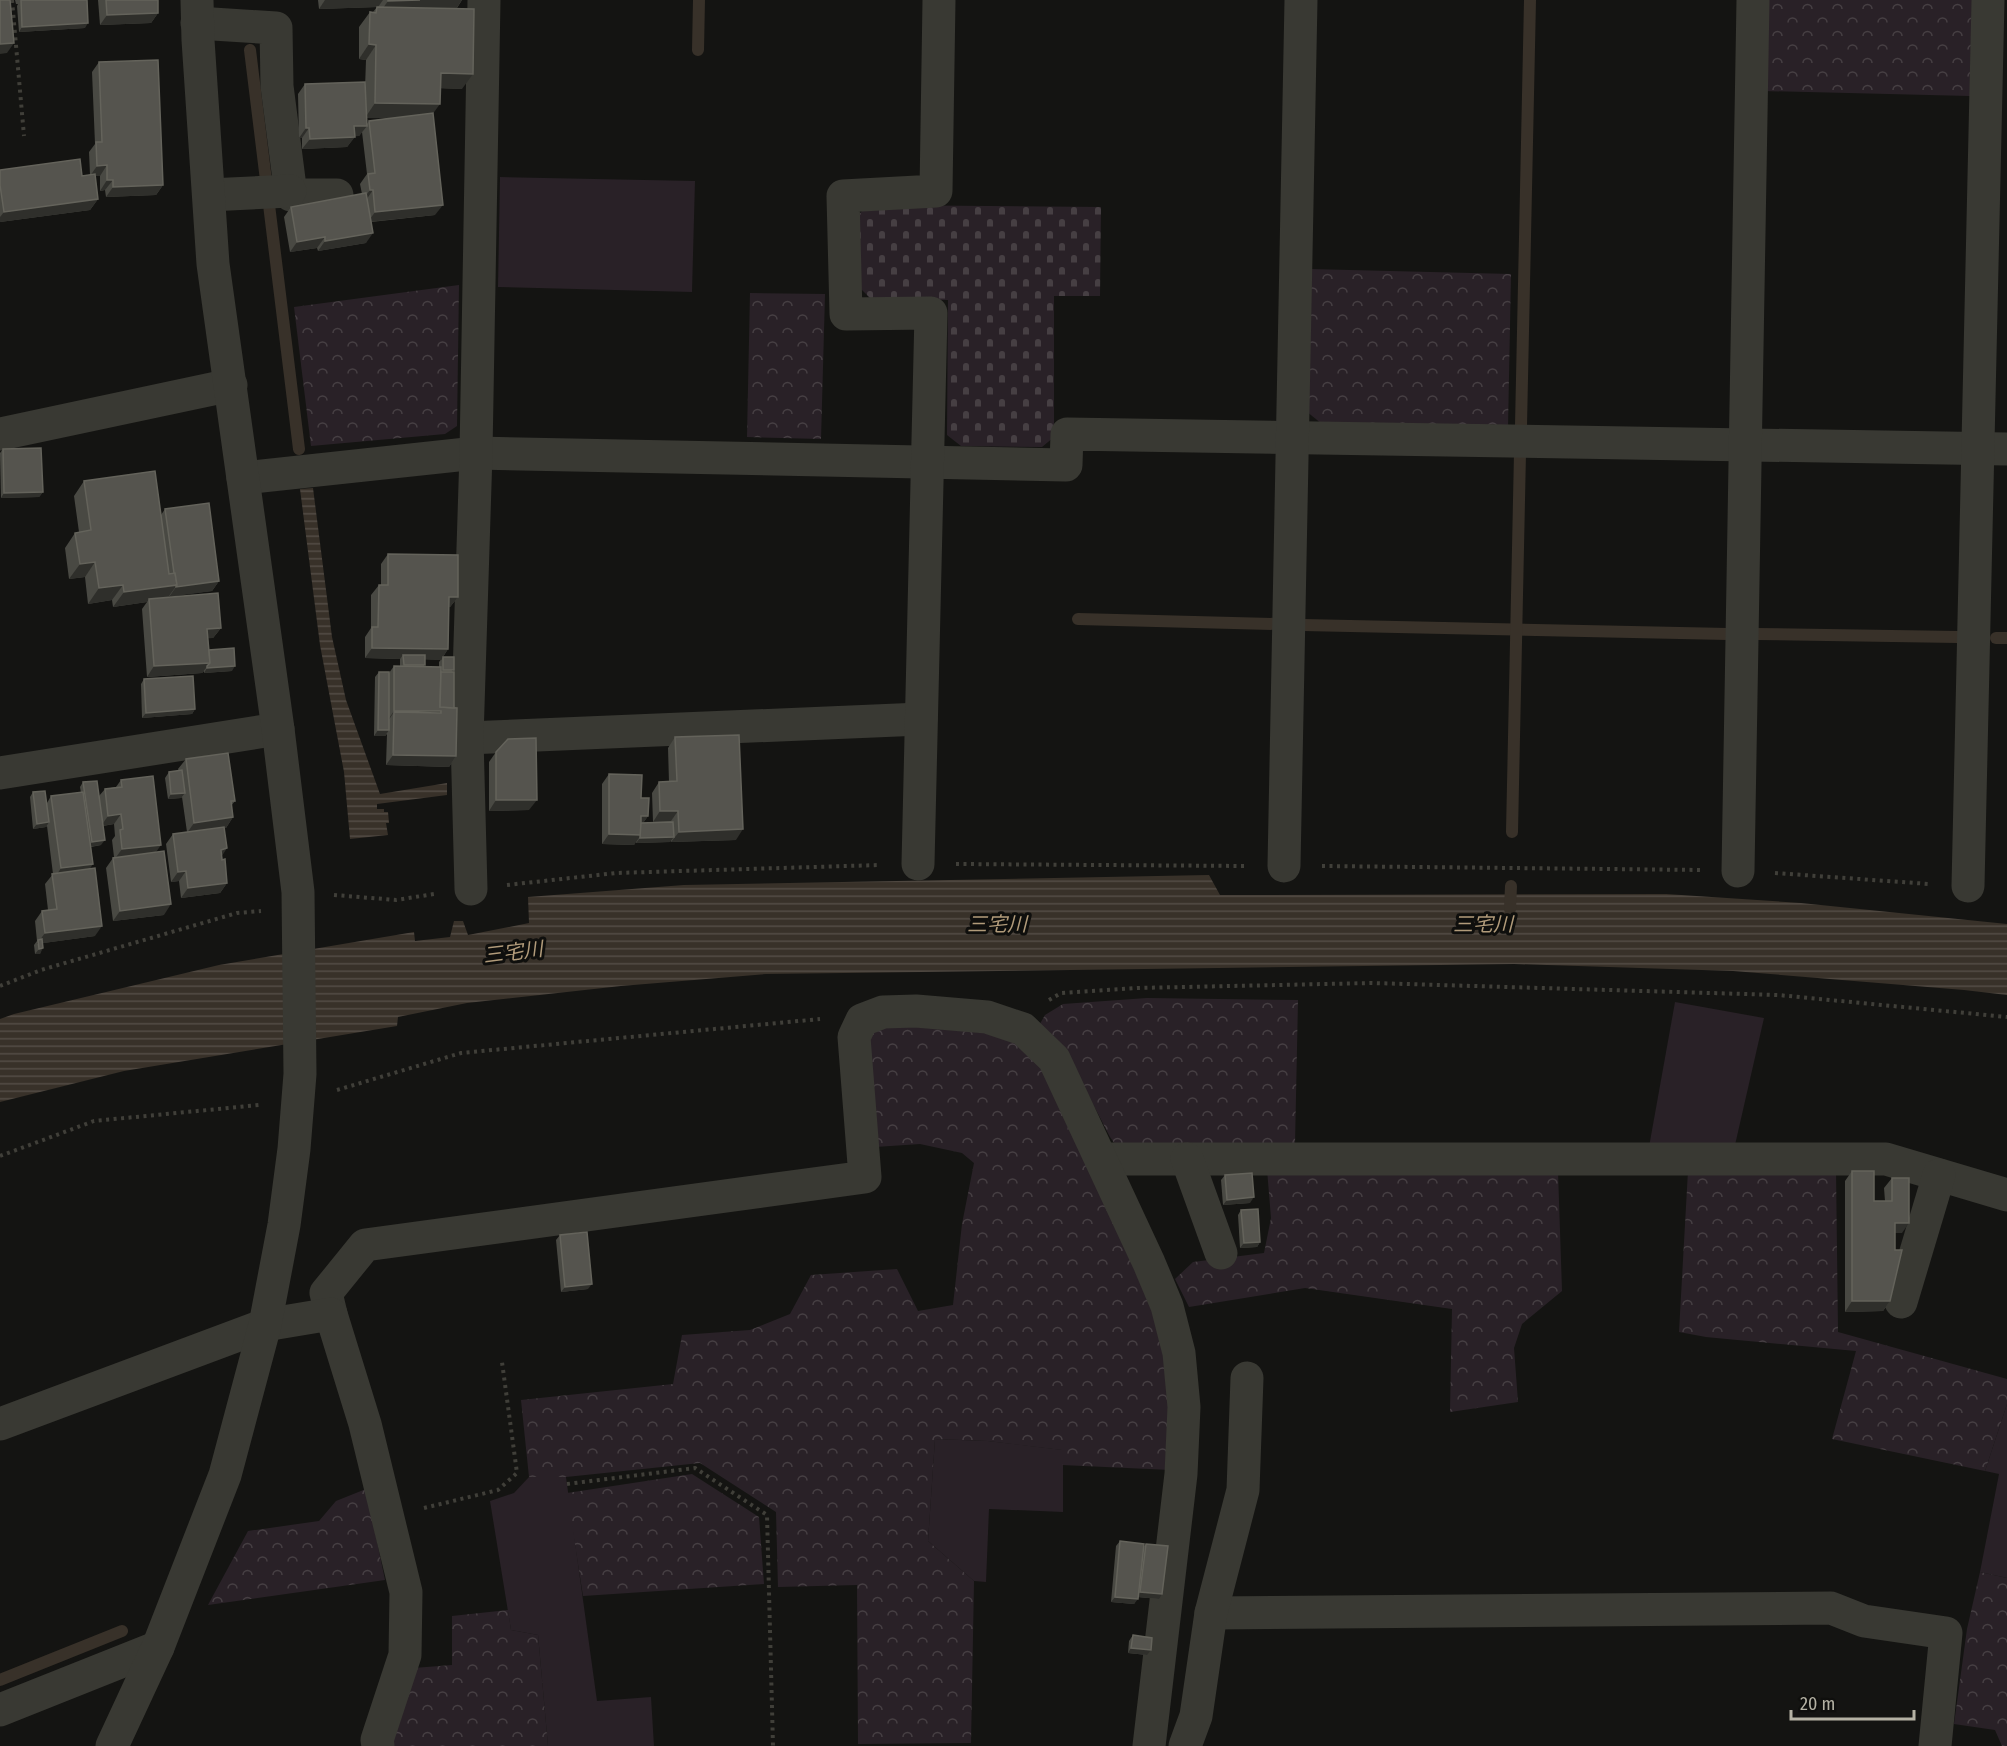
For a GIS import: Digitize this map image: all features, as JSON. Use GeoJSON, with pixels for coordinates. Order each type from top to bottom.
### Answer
{"type":"FeatureCollection","features":[{"type":"Feature","properties":{"kind":"street"},"geometry":{"type":"LineString","coordinates":[[471,889],[467,738],[476,453],[484,0]]}},
{"type":"Feature","properties":{"kind":"street"},"geometry":{"type":"LineString","coordinates":[[918,864],[931,313],[846,314],[843,196],[936,191],[939,0]]}},
{"type":"Feature","properties":{"kind":"street"},"geometry":{"type":"LineString","coordinates":[[1284,866],[1301,0]]}},
{"type":"Feature","properties":{"kind":"street"},"geometry":{"type":"LineString","coordinates":[[1738,871],[1753,0]]}},
{"type":"Feature","properties":{"kind":"street"},"geometry":{"type":"LineString","coordinates":[[1968,886],[1992,449],[1988,0]]}},
{"type":"Feature","properties":{"kind":"street"},"geometry":{"type":"LineString","coordinates":[[112,1746],[158,1647],[225,1475],[265,1325],[284,1225],[299,1088],[298,907],[278,729],[213,264],[197,12],[276,28],[274,192]]}},
{"type":"Feature","properties":{"kind":"street"},"geometry":{"type":"LineString","coordinates":[[209,195],[274,192],[291,195],[337,195]]}},
{"type":"Feature","properties":{"kind":"street"},"geometry":{"type":"LineString","coordinates":[[0,434],[231,385]]}},
{"type":"Feature","properties":{"kind":"street"},"geometry":{"type":"LineString","coordinates":[[243,478],[476,453],[1066,465],[1068,434],[1992,449]]}},
{"type":"Feature","properties":{"kind":"street"},"geometry":{"type":"LineString","coordinates":[[467,738],[921,719]]}},
{"type":"Feature","properties":{"kind":"street"},"geometry":{"type":"LineString","coordinates":[[0,773],[278,729]]}},
{"type":"Feature","properties":{"kind":"street"},"geometry":{"type":"LineString","coordinates":[[378,1746],[377,1740],[405,1655],[406,1592],[365,1424],[326,1293],[365,1245],[865,1177],[854,1038],[862,1020],[883,1012],[916,1011],[987,1017],[1023,1029],[1054,1059],[1167,1306],[1179,1353],[1184,1407],[1181,1474],[1149,1746]]}},
{"type":"Feature","properties":{"kind":"street"},"geometry":{"type":"LineString","coordinates":[[1101,1159],[1886,1159],[2007,1195]]}},
{"type":"Feature","properties":{"kind":"street"},"geometry":{"type":"LineString","coordinates":[[1186,1160],[1221,1252]]}},
{"type":"Feature","properties":{"kind":"street"},"geometry":{"type":"LineString","coordinates":[[1901,1302],[1939,1175]]}},
{"type":"Feature","properties":{"kind":"street"},"geometry":{"type":"LineString","coordinates":[[0,1424],[265,1325],[332,1314]]}},
{"type":"Feature","properties":{"kind":"street"},"geometry":{"type":"LineString","coordinates":[[1185,1746],[1196,1716],[1211,1612],[1242,1490],[1247,1378]]}},
{"type":"Feature","properties":{"kind":"street"},"geometry":{"type":"LineString","coordinates":[[1211,1612],[1831,1608],[1864,1621],[1946,1634],[1935,1746]]}},
{"type":"Feature","properties":{"kind":"street"},"geometry":{"type":"LineString","coordinates":[[0,1710],[158,1647]]}},
{"type":"Feature","properties":{"kind":"path"},"geometry":{"type":"LineString","coordinates":[[12,0],[24,136]]}},
{"type":"Feature","properties":{"kind":"path"},"geometry":{"type":"LineString","coordinates":[[0,986],[41,970],[237,913],[396,900],[616,873],[918,864],[1284,866],[1738,871],[1968,886]]}},
{"type":"Feature","properties":{"kind":"path"},"geometry":{"type":"LineString","coordinates":[[1023,1029],[1039,1005],[1061,993],[1137,988],[1348,984],[1778,994],[2007,1017]]}},
{"type":"Feature","properties":{"kind":"path"},"geometry":{"type":"LineString","coordinates":[[0,1156],[94,1121],[299,1088],[461,1053],[811,1019],[862,1020]]}},
{"type":"Feature","properties":{"kind":"path"},"geometry":{"type":"LineString","coordinates":[[388,1516],[498,1490],[517,1473],[502,1362]]}},
{"type":"Feature","properties":{"kind":"path"},"geometry":{"type":"LineString","coordinates":[[567,1484],[695,1468],[767,1515],[773,1746]]}},
{"type":"Feature","properties":{"kind":"green space"},"geometry":{"type":"Polygon","coordinates":[[[1765,0],[1972,0],[1970,96],[1763,91],[1765,0]]]}},
{"type":"Feature","properties":{"kind":"green space"},"geometry":{"type":"Polygon","coordinates":[[[500,177],[695,181],[692,292],[498,287],[500,177]]]}},
{"type":"Feature","properties":{"kind":"green space"},"geometry":{"type":"Polygon","coordinates":[[[866,205],[1101,207],[1100,296],[1054,296],[1054,437],[1042,447],[961,446],[947,435],[948,300],[871,299],[860,288],[857,218],[866,205]]]}},
{"type":"Feature","properties":{"kind":"green space"},"geometry":{"type":"Polygon","coordinates":[[[1309,269],[1511,274],[1508,427],[1322,424],[1306,411],[1309,269]]]}},
{"type":"Feature","properties":{"kind":"green space"},"geometry":{"type":"Polygon","coordinates":[[[459,285],[457,426],[445,434],[311,446],[294,307],[459,285]]]}},
{"type":"Feature","properties":{"kind":"green space"},"geometry":{"type":"Polygon","coordinates":[[[750,293],[825,294],[821,439],[747,437],[750,293]]]}},
{"type":"Feature","properties":{"kind":"green space"},"geometry":{"type":"Polygon","coordinates":[[[1147,998],[1298,1000],[1295,1144],[1117,1147],[1066,1052],[1037,1029],[1045,1015],[1063,1004],[1147,998]]]}},
{"type":"Feature","properties":{"kind":"green space"},"geometry":{"type":"Polygon","coordinates":[[[1675,1002],[1764,1018],[1735,1145],[1649,1147],[1675,1002]]]}},
{"type":"Feature","properties":{"kind":"green space"},"geometry":{"type":"Polygon","coordinates":[[[880,1023],[1019,1036],[1050,1071],[1169,1351],[1171,1470],[1062,1465],[1062,1450],[988,1441],[935,1439],[928,1541],[974,1581],[971,1743],[858,1744],[857,1585],[778,1587],[776,1512],[700,1463],[566,1477],[529,1477],[521,1400],[673,1384],[682,1335],[750,1330],[790,1314],[811,1275],[897,1269],[918,1311],[953,1305],[962,1224],[974,1163],[962,1153],[920,1144],[875,1147],[862,1042],[880,1023]]]}},
{"type":"Feature","properties":{"kind":"green space"},"geometry":{"type":"Polygon","coordinates":[[[1267,1169],[1558,1172],[1562,1291],[1522,1324],[1514,1348],[1518,1402],[1450,1412],[1452,1309],[1305,1288],[1189,1307],[1175,1279],[1193,1262],[1264,1253],[1271,1218],[1267,1169]]]}},
{"type":"Feature","properties":{"kind":"green space"},"geometry":{"type":"Polygon","coordinates":[[[1836,1170],[1838,1332],[2007,1379],[2007,1404],[1985,1471],[1832,1439],[1856,1351],[1706,1337],[1679,1332],[1688,1171],[1836,1170]]]}},
{"type":"Feature","properties":{"kind":"green space"},"geometry":{"type":"Polygon","coordinates":[[[2007,1404],[2007,1578],[1980,1572],[1999,1474],[1985,1471],[2007,1404]]]}},
{"type":"Feature","properties":{"kind":"green space"},"geometry":{"type":"Polygon","coordinates":[[[935,1439],[988,1441],[1063,1450],[1063,1512],[989,1509],[986,1582],[974,1581],[928,1541],[935,1439]]]}},
{"type":"Feature","properties":{"kind":"green space"},"geometry":{"type":"Polygon","coordinates":[[[692,1474],[759,1517],[764,1584],[583,1596],[567,1493],[692,1474]]]}},
{"type":"Feature","properties":{"kind":"green space"},"geometry":{"type":"Polygon","coordinates":[[[529,1477],[566,1477],[597,1701],[651,1697],[654,1746],[548,1746],[538,1635],[511,1630],[490,1501],[514,1493],[529,1477]]]}},
{"type":"Feature","properties":{"kind":"green space"},"geometry":{"type":"Polygon","coordinates":[[[366,1489],[385,1580],[208,1605],[248,1531],[319,1521],[336,1501],[366,1489]]]}},
{"type":"Feature","properties":{"kind":"green space"},"geometry":{"type":"Polygon","coordinates":[[[1980,1572],[2007,1578],[2007,1746],[2002,1746],[1995,1730],[1954,1724],[1967,1629],[1980,1572]]]}},
{"type":"Feature","properties":{"kind":"green space"},"geometry":{"type":"Polygon","coordinates":[[[508,1610],[511,1630],[538,1635],[548,1746],[392,1746],[414,1668],[452,1665],[452,1616],[508,1610]]]}},
{"type":"Feature","properties":{"kind":"water"},"geometry":{"type":"Polygon","coordinates":[[[313,488],[332,637],[346,700],[380,794],[447,783],[447,795],[377,804],[377,809],[384,809],[384,812],[388,812],[389,823],[386,823],[388,835],[350,839],[344,772],[320,645],[300,489],[313,488]]]}},
{"type":"Feature","properties":{"kind":"water","name":"三宅川"},"geometry":{"type":"Polygon","coordinates":[[[1209,875],[1220,895],[1666,894],[1801,903],[2007,924],[2007,995],[1733,971],[1514,964],[766,974],[621,986],[467,1003],[398,1017],[397,1026],[124,1071],[0,1102],[0,1019],[219,965],[414,932],[415,941],[450,937],[454,921],[463,921],[468,935],[529,923],[528,897],[684,885],[1209,875]]]}},
{"type":"Feature","properties":{"kind":"building"},"geometry":{"type":"Polygon","coordinates":[[[0,0],[10,0],[14,43],[0,44],[0,0]]]}},
{"type":"Feature","properties":{"kind":"building"},"geometry":{"type":"Polygon","coordinates":[[[21,0],[87,0],[88,23],[22,27],[21,0]]]}},
{"type":"Feature","properties":{"kind":"building"},"geometry":{"type":"Polygon","coordinates":[[[106,0],[158,0],[158,13],[107,15],[106,0]]]}},
{"type":"Feature","properties":{"kind":"building"},"geometry":{"type":"Polygon","coordinates":[[[377,7],[474,9],[473,74],[441,73],[440,104],[375,103],[376,45],[369,44],[370,12],[376,13],[377,7]]]}},
{"type":"Feature","properties":{"kind":"building"},"geometry":{"type":"Polygon","coordinates":[[[158,60],[163,185],[113,187],[113,180],[107,180],[107,165],[97,166],[96,142],[102,142],[99,62],[158,60]]]}},
{"type":"Feature","properties":{"kind":"building"},"geometry":{"type":"Polygon","coordinates":[[[365,82],[367,126],[354,126],[355,137],[310,139],[309,128],[306,128],[305,84],[365,82]]]}},
{"type":"Feature","properties":{"kind":"building"},"geometry":{"type":"Polygon","coordinates":[[[433,113],[443,205],[375,212],[373,190],[370,190],[368,174],[375,173],[369,121],[433,113]]]}},
{"type":"Feature","properties":{"kind":"building"},"geometry":{"type":"Polygon","coordinates":[[[80,159],[82,176],[95,174],[98,199],[4,212],[0,170],[80,159]]]}},
{"type":"Feature","properties":{"kind":"building"},"geometry":{"type":"Polygon","coordinates":[[[366,193],[373,233],[325,241],[325,237],[297,242],[291,207],[366,193]]]}},
{"type":"Feature","properties":{"kind":"building"},"geometry":{"type":"Polygon","coordinates":[[[41,448],[43,492],[4,493],[3,449],[41,448]]]}},
{"type":"Feature","properties":{"kind":"building"},"geometry":{"type":"Polygon","coordinates":[[[155,471],[169,574],[175,573],[177,585],[124,592],[123,585],[99,588],[95,562],[80,564],[75,533],[91,530],[84,481],[155,471]]]}},
{"type":"Feature","properties":{"kind":"building"},"geometry":{"type":"Polygon","coordinates":[[[209,503],[219,581],[176,587],[165,509],[209,503]]]}},
{"type":"Feature","properties":{"kind":"building"},"geometry":{"type":"Polygon","coordinates":[[[388,554],[458,555],[458,597],[449,597],[448,649],[372,648],[372,627],[378,627],[379,585],[388,585],[388,554]]]}},
{"type":"Feature","properties":{"kind":"building"},"geometry":{"type":"Polygon","coordinates":[[[218,593],[221,628],[207,629],[210,663],[154,666],[149,599],[218,593]]]}},
{"type":"Feature","properties":{"kind":"building"},"geometry":{"type":"Polygon","coordinates":[[[234,648],[235,666],[207,668],[210,663],[209,650],[234,648]]]}},
{"type":"Feature","properties":{"kind":"building"},"geometry":{"type":"Polygon","coordinates":[[[403,655],[425,655],[425,665],[404,665],[403,655]]]}},
{"type":"Feature","properties":{"kind":"building"},"geometry":{"type":"Polygon","coordinates":[[[443,657],[454,657],[454,670],[443,670],[443,657]]]}},
{"type":"Feature","properties":{"kind":"building"},"geometry":{"type":"Polygon","coordinates":[[[394,666],[441,667],[440,707],[457,708],[456,756],[393,755],[394,712],[441,713],[441,711],[394,711],[394,666]]]}},
{"type":"Feature","properties":{"kind":"building"},"geometry":{"type":"Polygon","coordinates":[[[379,672],[389,672],[389,730],[378,730],[379,672]]]}},
{"type":"Feature","properties":{"kind":"building"},"geometry":{"type":"Polygon","coordinates":[[[441,672],[454,672],[454,708],[440,707],[441,672]]]}},
{"type":"Feature","properties":{"kind":"building"},"geometry":{"type":"Polygon","coordinates":[[[193,676],[195,709],[146,713],[144,679],[193,676]]]}},
{"type":"Feature","properties":{"kind":"building"},"geometry":{"type":"Polygon","coordinates":[[[739,735],[743,829],[679,832],[678,811],[660,811],[659,782],[677,781],[675,737],[739,735]]]}},
{"type":"Feature","properties":{"kind":"building"},"geometry":{"type":"Polygon","coordinates":[[[536,738],[537,800],[496,800],[496,752],[508,739],[536,738]]]}},
{"type":"Feature","properties":{"kind":"building"},"geometry":{"type":"Polygon","coordinates":[[[228,753],[235,801],[231,801],[233,817],[194,823],[186,759],[228,753]]]}},
{"type":"Feature","properties":{"kind":"building"},"geometry":{"type":"Polygon","coordinates":[[[182,770],[185,793],[171,794],[169,772],[182,770]]]}},
{"type":"Feature","properties":{"kind":"building"},"geometry":{"type":"Polygon","coordinates":[[[609,774],[642,775],[641,798],[649,798],[648,816],[641,816],[641,835],[609,834],[609,774]]]}},
{"type":"Feature","properties":{"kind":"building"},"geometry":{"type":"Polygon","coordinates":[[[153,776],[161,845],[122,849],[121,814],[108,816],[105,789],[122,787],[121,780],[153,776]]]}},
{"type":"Feature","properties":{"kind":"building"},"geometry":{"type":"Polygon","coordinates":[[[97,781],[105,840],[92,842],[83,782],[97,781]]]}},
{"type":"Feature","properties":{"kind":"building"},"geometry":{"type":"Polygon","coordinates":[[[45,791],[49,822],[37,824],[33,792],[45,791]]]}},
{"type":"Feature","properties":{"kind":"building"},"geometry":{"type":"Polygon","coordinates":[[[83,792],[93,864],[61,868],[51,796],[83,792]]]}},
{"type":"Feature","properties":{"kind":"building"},"geometry":{"type":"Polygon","coordinates":[[[673,822],[674,837],[640,838],[641,823],[673,822]]]}},
{"type":"Feature","properties":{"kind":"building"},"geometry":{"type":"Polygon","coordinates":[[[224,827],[227,848],[221,850],[222,860],[225,859],[227,883],[188,888],[186,871],[178,872],[173,834],[224,827]]]}},
{"type":"Feature","properties":{"kind":"building"},"geometry":{"type":"Polygon","coordinates":[[[164,851],[171,904],[120,911],[113,858],[164,851]]]}},
{"type":"Feature","properties":{"kind":"building"},"geometry":{"type":"Polygon","coordinates":[[[95,868],[102,926],[45,933],[42,911],[57,909],[52,874],[95,868]]]}},
{"type":"Feature","properties":{"kind":"building"},"geometry":{"type":"Polygon","coordinates":[[[42,939],[43,948],[39,949],[38,940],[42,939]]]}},
{"type":"Feature","properties":{"kind":"building"},"geometry":{"type":"Polygon","coordinates":[[[1852,1171],[1874,1171],[1874,1201],[1892,1201],[1892,1178],[1909,1178],[1909,1223],[1895,1223],[1895,1250],[1902,1250],[1890,1301],[1852,1301],[1852,1171]]]}},
{"type":"Feature","properties":{"kind":"building"},"geometry":{"type":"Polygon","coordinates":[[[1252,1173],[1254,1197],[1227,1200],[1225,1175],[1252,1173]]]}},
{"type":"Feature","properties":{"kind":"building"},"geometry":{"type":"Polygon","coordinates":[[[1258,1209],[1260,1242],[1244,1243],[1241,1210],[1258,1209]]]}},
{"type":"Feature","properties":{"kind":"building"},"geometry":{"type":"Polygon","coordinates":[[[587,1232],[592,1284],[565,1287],[560,1235],[587,1232]]]}},
{"type":"Feature","properties":{"kind":"building"},"geometry":{"type":"Polygon","coordinates":[[[1120,1541],[1144,1544],[1138,1599],[1115,1597],[1120,1541]]]}},
{"type":"Feature","properties":{"kind":"building"},"geometry":{"type":"Polygon","coordinates":[[[1146,1544],[1168,1546],[1162,1594],[1140,1592],[1146,1544]]]}},
{"type":"Feature","properties":{"kind":"building"},"geometry":{"type":"Polygon","coordinates":[[[1133,1635],[1152,1638],[1151,1650],[1131,1648],[1133,1635]]]}},
{"type":"Feature","properties":{"kind":"waterway"},"geometry":{"type":"LineString","coordinates":[[698,50],[699,0]]}},
{"type":"Feature","properties":{"kind":"waterway"},"geometry":{"type":"LineString","coordinates":[[1521,426],[1530,0]]}},
{"type":"Feature","properties":{"kind":"waterway"},"geometry":{"type":"LineString","coordinates":[[250,50],[299,449]]}},
{"type":"Feature","properties":{"kind":"waterway"},"geometry":{"type":"LineString","coordinates":[[1512,832],[1520,453]]}},
{"type":"Feature","properties":{"kind":"waterway"},"geometry":{"type":"LineString","coordinates":[[1078,619],[1276,624]]}},
{"type":"Feature","properties":{"kind":"waterway"},"geometry":{"type":"LineString","coordinates":[[1303,625],[1728,634]]}},
{"type":"Feature","properties":{"kind":"waterway"},"geometry":{"type":"LineString","coordinates":[[1756,634],[1958,637]]}},
{"type":"Feature","properties":{"kind":"waterway"},"geometry":{"type":"LineString","coordinates":[[1996,638],[2007,638]]}},
{"type":"Feature","properties":{"kind":"waterway","name":"三宅川"},"geometry":{"type":"LineString","coordinates":[[1510,909],[1511,886]]}},
{"type":"Feature","properties":{"kind":"waterway"},"geometry":{"type":"LineString","coordinates":[[0,1680],[122,1631]]}}]}
